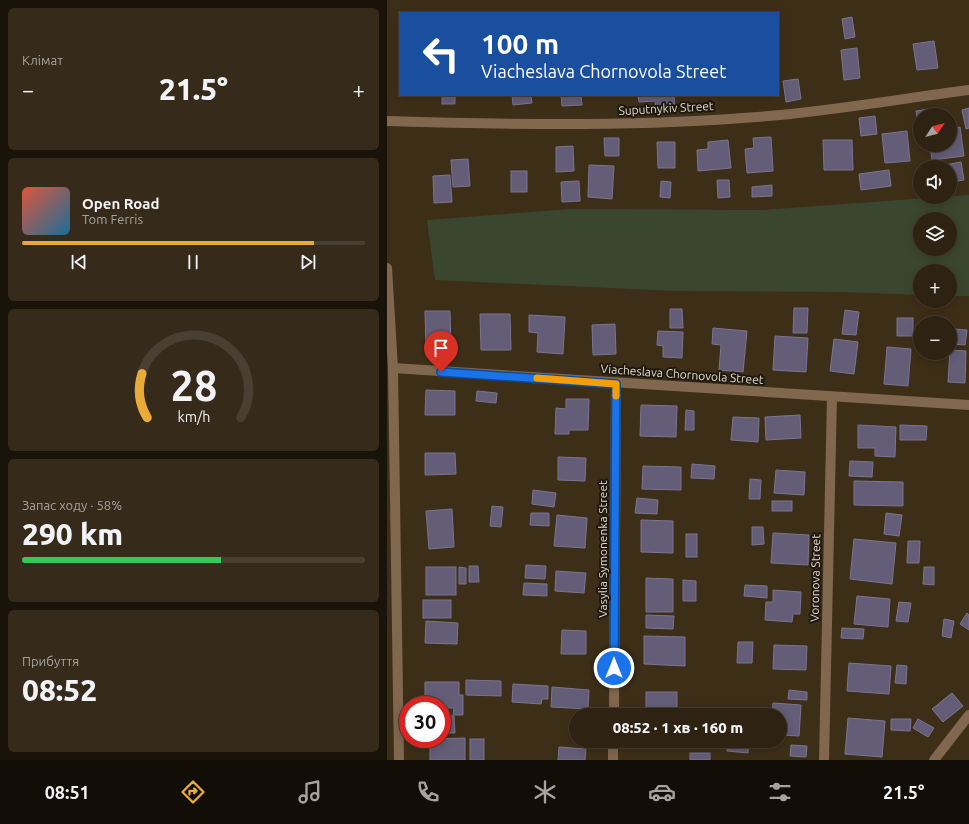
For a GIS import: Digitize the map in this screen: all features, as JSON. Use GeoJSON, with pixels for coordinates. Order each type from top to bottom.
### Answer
{"type":"FeatureCollection","features":[{"type":"Feature","properties":{"kind":"street","name":"Suputnykiv Street"},"geometry":{"type":"LineString","coordinates":[[387,121],[515,125],[655,123],[781,115],[969,90]]}},
{"type":"Feature","properties":{"kind":"street"},"geometry":{"type":"LineString","coordinates":[[387,268],[389,326],[393,368],[391,592],[399,760]]}},
{"type":"Feature","properties":{"kind":"street","name":"Viacheslava Chornovola Street"},"geometry":{"type":"LineString","coordinates":[[393,368],[616,384],[969,405]]}},
{"type":"Feature","properties":{"kind":"street","name":"Vasylia Symonenka Street"},"geometry":{"type":"LineString","coordinates":[[614,708],[616,384]]}},
{"type":"Feature","properties":{"kind":"street","name":"Voronova Street"},"geometry":{"type":"LineString","coordinates":[[823,760],[832,397]]}},
{"type":"Feature","properties":{"kind":"street"},"geometry":{"type":"LineString","coordinates":[[934,760],[969,715]]}},
{"type":"Feature","properties":{"kind":"street"},"geometry":{"type":"LineString","coordinates":[[613,748],[613,760]]}},
{"type":"Feature","properties":{"kind":"green space"},"geometry":{"type":"Polygon","coordinates":[[[969,195],[969,296],[957,296],[957,264],[913,264],[913,295],[845,292],[676,291],[435,280],[427,220],[571,209],[761,210],[913,199],[913,204],[957,204],[957,196],[969,195]]]}},
{"type":"Feature","properties":{"kind":"building"},"geometry":{"type":"Polygon","coordinates":[[[852,17],[855,37],[845,39],[842,19],[852,17]]]}},
{"type":"Feature","properties":{"kind":"building"},"geometry":{"type":"Polygon","coordinates":[[[934,41],[938,68],[917,70],[913,44],[934,41]]]}},
{"type":"Feature","properties":{"kind":"building"},"geometry":{"type":"Polygon","coordinates":[[[857,48],[860,78],[844,80],[841,50],[857,48]]]}},
{"type":"Feature","properties":{"kind":"building"},"geometry":{"type":"Polygon","coordinates":[[[798,79],[801,99],[786,102],[783,81],[798,79]]]}},
{"type":"Feature","properties":{"kind":"building"},"geometry":{"type":"Polygon","coordinates":[[[442,96],[455,96],[455,104],[442,104],[442,96]]]}},
{"type":"Feature","properties":{"kind":"building"},"geometry":{"type":"Polygon","coordinates":[[[512,96],[531,96],[532,103],[513,105],[512,96]]]}},
{"type":"Feature","properties":{"kind":"building"},"geometry":{"type":"Polygon","coordinates":[[[561,96],[581,96],[582,105],[562,106],[561,96]]]}},
{"type":"Feature","properties":{"kind":"building"},"geometry":{"type":"Polygon","coordinates":[[[638,96],[674,96],[675,108],[656,110],[655,101],[639,102],[638,96]]]}},
{"type":"Feature","properties":{"kind":"building"},"geometry":{"type":"Polygon","coordinates":[[[969,108],[969,128],[966,129],[962,110],[969,108]]]}},
{"type":"Feature","properties":{"kind":"building"},"geometry":{"type":"Polygon","coordinates":[[[875,116],[877,134],[861,136],[859,118],[875,116]]]}},
{"type":"Feature","properties":{"kind":"building"},"geometry":{"type":"Polygon","coordinates":[[[960,127],[964,156],[932,160],[931,152],[957,152],[957,128],[960,127]]]}},
{"type":"Feature","properties":{"kind":"building"},"geometry":{"type":"Polygon","coordinates":[[[907,131],[910,161],[885,163],[882,134],[907,131]]]}},
{"type":"Feature","properties":{"kind":"building"},"geometry":{"type":"Polygon","coordinates":[[[771,137],[773,171],[747,173],[745,149],[754,148],[753,138],[771,137]]]}},
{"type":"Feature","properties":{"kind":"building"},"geometry":{"type":"Polygon","coordinates":[[[604,138],[619,138],[619,156],[605,156],[604,138]]]}},
{"type":"Feature","properties":{"kind":"building"},"geometry":{"type":"Polygon","coordinates":[[[728,140],[731,168],[698,171],[697,150],[708,149],[708,142],[728,140]]]}},
{"type":"Feature","properties":{"kind":"building"},"geometry":{"type":"Polygon","coordinates":[[[823,140],[852,140],[853,170],[824,170],[823,140]]]}},
{"type":"Feature","properties":{"kind":"building"},"geometry":{"type":"Polygon","coordinates":[[[657,142],[675,142],[675,168],[658,168],[657,142]]]}},
{"type":"Feature","properties":{"kind":"building"},"geometry":{"type":"Polygon","coordinates":[[[573,146],[574,171],[556,172],[556,147],[573,146]]]}},
{"type":"Feature","properties":{"kind":"building"},"geometry":{"type":"Polygon","coordinates":[[[468,159],[470,186],[453,187],[451,160],[468,159]]]}},
{"type":"Feature","properties":{"kind":"building"},"geometry":{"type":"Polygon","coordinates":[[[961,162],[964,180],[957,181],[957,163],[961,162]]]}},
{"type":"Feature","properties":{"kind":"building"},"geometry":{"type":"Polygon","coordinates":[[[589,165],[614,166],[612,199],[588,197],[589,165]]]}},
{"type":"Feature","properties":{"kind":"building"},"geometry":{"type":"Polygon","coordinates":[[[889,170],[891,186],[861,190],[859,174],[889,170]]]}},
{"type":"Feature","properties":{"kind":"building"},"geometry":{"type":"Polygon","coordinates":[[[511,171],[527,171],[527,192],[511,192],[511,171]]]}},
{"type":"Feature","properties":{"kind":"building"},"geometry":{"type":"Polygon","coordinates":[[[450,175],[452,202],[434,203],[433,176],[450,175]]]}},
{"type":"Feature","properties":{"kind":"building"},"geometry":{"type":"Polygon","coordinates":[[[717,180],[729,180],[730,197],[718,198],[717,180]]]}},
{"type":"Feature","properties":{"kind":"building"},"geometry":{"type":"Polygon","coordinates":[[[579,181],[580,201],[562,202],[561,182],[579,181]]]}},
{"type":"Feature","properties":{"kind":"building"},"geometry":{"type":"Polygon","coordinates":[[[661,181],[671,182],[670,198],[660,197],[661,181]]]}},
{"type":"Feature","properties":{"kind":"building"},"geometry":{"type":"Polygon","coordinates":[[[772,185],[772,196],[752,197],[752,187],[772,185]]]}},
{"type":"Feature","properties":{"kind":"building"},"geometry":{"type":"Polygon","coordinates":[[[794,308],[808,308],[807,333],[793,333],[794,308]]]}},
{"type":"Feature","properties":{"kind":"building"},"geometry":{"type":"Polygon","coordinates":[[[670,309],[682,309],[683,328],[670,328],[670,309]]]}},
{"type":"Feature","properties":{"kind":"building"},"geometry":{"type":"Polygon","coordinates":[[[845,310],[859,312],[856,335],[842,334],[845,310]]]}},
{"type":"Feature","properties":{"kind":"building"},"geometry":{"type":"Polygon","coordinates":[[[425,311],[450,311],[451,348],[426,348],[425,311]]]}},
{"type":"Feature","properties":{"kind":"building"},"geometry":{"type":"Polygon","coordinates":[[[480,314],[510,314],[511,350],[481,350],[480,314]]]}},
{"type":"Feature","properties":{"kind":"building"},"geometry":{"type":"Polygon","coordinates":[[[529,315],[565,317],[563,354],[537,352],[538,333],[529,332],[529,315]]]}},
{"type":"Feature","properties":{"kind":"building"},"geometry":{"type":"Polygon","coordinates":[[[897,318],[913,318],[913,336],[897,336],[897,318]]]}},
{"type":"Feature","properties":{"kind":"building"},"geometry":{"type":"Polygon","coordinates":[[[615,324],[616,354],[593,355],[592,325],[615,324]]]}},
{"type":"Feature","properties":{"kind":"building"},"geometry":{"type":"Polygon","coordinates":[[[713,328],[747,331],[743,372],[719,370],[721,345],[712,344],[713,328]]]}},
{"type":"Feature","properties":{"kind":"building"},"geometry":{"type":"Polygon","coordinates":[[[957,329],[967,330],[965,345],[957,344],[957,329]]]}},
{"type":"Feature","properties":{"kind":"building"},"geometry":{"type":"Polygon","coordinates":[[[658,331],[683,332],[682,358],[663,357],[663,346],[657,345],[658,331]]]}},
{"type":"Feature","properties":{"kind":"building"},"geometry":{"type":"Polygon","coordinates":[[[775,336],[808,338],[806,372],[773,370],[775,336]]]}},
{"type":"Feature","properties":{"kind":"building"},"geometry":{"type":"Polygon","coordinates":[[[834,339],[858,342],[854,374],[830,371],[834,339]]]}},
{"type":"Feature","properties":{"kind":"building"},"geometry":{"type":"Polygon","coordinates":[[[887,347],[911,349],[908,386],[884,384],[887,347]]]}},
{"type":"Feature","properties":{"kind":"building"},"geometry":{"type":"Polygon","coordinates":[[[957,350],[966,351],[965,383],[948,382],[949,360],[957,360],[957,350]]]}},
{"type":"Feature","properties":{"kind":"building"},"geometry":{"type":"Polygon","coordinates":[[[426,390],[455,391],[455,415],[425,415],[426,390]]]}},
{"type":"Feature","properties":{"kind":"building"},"geometry":{"type":"Polygon","coordinates":[[[477,391],[497,393],[496,403],[476,401],[477,391]]]}},
{"type":"Feature","properties":{"kind":"building"},"geometry":{"type":"Polygon","coordinates":[[[566,399],[589,399],[588,430],[569,430],[569,434],[555,434],[556,408],[566,409],[566,399]]]}},
{"type":"Feature","properties":{"kind":"building"},"geometry":{"type":"Polygon","coordinates":[[[641,405],[677,406],[676,437],[640,436],[641,405]]]}},
{"type":"Feature","properties":{"kind":"building"},"geometry":{"type":"Polygon","coordinates":[[[686,410],[694,411],[694,430],[685,430],[686,410]]]}},
{"type":"Feature","properties":{"kind":"building"},"geometry":{"type":"Polygon","coordinates":[[[800,415],[801,438],[766,440],[765,417],[800,415]]]}},
{"type":"Feature","properties":{"kind":"building"},"geometry":{"type":"Polygon","coordinates":[[[733,417],[759,418],[758,442],[731,440],[733,417]]]}},
{"type":"Feature","properties":{"kind":"building"},"geometry":{"type":"Polygon","coordinates":[[[858,425],[896,427],[895,457],[875,456],[875,448],[858,448],[858,425]]]}},
{"type":"Feature","properties":{"kind":"building"},"geometry":{"type":"Polygon","coordinates":[[[900,425],[927,426],[926,440],[900,440],[900,425]]]}},
{"type":"Feature","properties":{"kind":"building"},"geometry":{"type":"Polygon","coordinates":[[[425,453],[455,453],[456,474],[425,475],[425,453]]]}},
{"type":"Feature","properties":{"kind":"building"},"geometry":{"type":"Polygon","coordinates":[[[558,457],[586,458],[585,481],[558,480],[558,457]]]}},
{"type":"Feature","properties":{"kind":"building"},"geometry":{"type":"Polygon","coordinates":[[[850,461],[873,462],[872,477],[849,476],[850,461]]]}},
{"type":"Feature","properties":{"kind":"building"},"geometry":{"type":"Polygon","coordinates":[[[692,464],[715,466],[714,479],[691,478],[692,464]]]}},
{"type":"Feature","properties":{"kind":"building"},"geometry":{"type":"Polygon","coordinates":[[[643,466],[681,467],[681,490],[642,489],[643,466]]]}},
{"type":"Feature","properties":{"kind":"building"},"geometry":{"type":"Polygon","coordinates":[[[776,470],[805,472],[804,495],[774,493],[776,470]]]}},
{"type":"Feature","properties":{"kind":"building"},"geometry":{"type":"Polygon","coordinates":[[[750,479],[761,480],[760,499],[749,499],[750,479]]]}},
{"type":"Feature","properties":{"kind":"building"},"geometry":{"type":"Polygon","coordinates":[[[854,481],[903,482],[903,506],[854,505],[854,481]]]}},
{"type":"Feature","properties":{"kind":"building"},"geometry":{"type":"Polygon","coordinates":[[[533,490],[556,493],[554,507],[532,504],[533,490]]]}},
{"type":"Feature","properties":{"kind":"building"},"geometry":{"type":"Polygon","coordinates":[[[637,498],[658,500],[657,514],[635,513],[637,498]]]}},
{"type":"Feature","properties":{"kind":"building"},"geometry":{"type":"Polygon","coordinates":[[[772,501],[792,501],[792,511],[772,511],[772,501]]]}},
{"type":"Feature","properties":{"kind":"building"},"geometry":{"type":"Polygon","coordinates":[[[492,506],[503,507],[501,527],[490,526],[492,506]]]}},
{"type":"Feature","properties":{"kind":"building"},"geometry":{"type":"Polygon","coordinates":[[[452,509],[454,547],[429,549],[426,511],[452,509]]]}},
{"type":"Feature","properties":{"kind":"building"},"geometry":{"type":"Polygon","coordinates":[[[531,513],[549,513],[549,526],[530,525],[531,513]]]}},
{"type":"Feature","properties":{"kind":"building"},"geometry":{"type":"Polygon","coordinates":[[[886,513],[902,515],[899,536],[884,534],[886,513]]]}},
{"type":"Feature","properties":{"kind":"building"},"geometry":{"type":"Polygon","coordinates":[[[557,515],[587,518],[585,548],[554,546],[557,515]]]}},
{"type":"Feature","properties":{"kind":"building"},"geometry":{"type":"Polygon","coordinates":[[[641,520],[673,521],[673,553],[641,552],[641,520]]]}},
{"type":"Feature","properties":{"kind":"building"},"geometry":{"type":"Polygon","coordinates":[[[752,527],[763,527],[764,544],[752,545],[752,527]]]}},
{"type":"Feature","properties":{"kind":"building"},"geometry":{"type":"Polygon","coordinates":[[[773,533],[809,535],[808,565],[771,563],[773,533]]]}},
{"type":"Feature","properties":{"kind":"building"},"geometry":{"type":"Polygon","coordinates":[[[686,534],[697,534],[697,557],[686,557],[686,534]]]}},
{"type":"Feature","properties":{"kind":"building"},"geometry":{"type":"Polygon","coordinates":[[[854,539],[896,543],[892,584],[850,579],[854,539]]]}},
{"type":"Feature","properties":{"kind":"building"},"geometry":{"type":"Polygon","coordinates":[[[908,541],[920,541],[919,563],[907,563],[908,541]]]}},
{"type":"Feature","properties":{"kind":"building"},"geometry":{"type":"Polygon","coordinates":[[[526,565],[546,566],[545,579],[525,578],[526,565]]]}},
{"type":"Feature","properties":{"kind":"building"},"geometry":{"type":"Polygon","coordinates":[[[469,566],[478,566],[479,582],[469,582],[469,566]]]}},
{"type":"Feature","properties":{"kind":"building"},"geometry":{"type":"Polygon","coordinates":[[[426,567],[456,567],[456,595],[426,595],[426,567]]]}},
{"type":"Feature","properties":{"kind":"building"},"geometry":{"type":"Polygon","coordinates":[[[459,567],[466,568],[466,584],[459,584],[459,567]]]}},
{"type":"Feature","properties":{"kind":"building"},"geometry":{"type":"Polygon","coordinates":[[[924,567],[934,567],[934,585],[923,584],[924,567]]]}},
{"type":"Feature","properties":{"kind":"building"},"geometry":{"type":"Polygon","coordinates":[[[556,571],[586,573],[584,593],[555,591],[556,571]]]}},
{"type":"Feature","properties":{"kind":"building"},"geometry":{"type":"Polygon","coordinates":[[[646,578],[673,579],[673,612],[646,612],[646,578]]]}},
{"type":"Feature","properties":{"kind":"building"},"geometry":{"type":"Polygon","coordinates":[[[683,580],[696,581],[696,601],[683,601],[683,580]]]}},
{"type":"Feature","properties":{"kind":"building"},"geometry":{"type":"Polygon","coordinates":[[[524,583],[547,584],[547,596],[523,595],[524,583]]]}},
{"type":"Feature","properties":{"kind":"building"},"geometry":{"type":"Polygon","coordinates":[[[745,585],[767,586],[767,598],[744,596],[745,585]]]}},
{"type":"Feature","properties":{"kind":"building"},"geometry":{"type":"Polygon","coordinates":[[[773,590],[801,592],[800,614],[793,614],[792,622],[765,620],[766,602],[773,602],[773,590]]]}},
{"type":"Feature","properties":{"kind":"building"},"geometry":{"type":"Polygon","coordinates":[[[857,596],[890,599],[888,627],[854,624],[857,596]]]}},
{"type":"Feature","properties":{"kind":"building"},"geometry":{"type":"Polygon","coordinates":[[[423,600],[451,600],[451,618],[423,618],[423,600]]]}},
{"type":"Feature","properties":{"kind":"building"},"geometry":{"type":"Polygon","coordinates":[[[899,602],[911,603],[908,622],[896,621],[899,602]]]}},
{"type":"Feature","properties":{"kind":"building"},"geometry":{"type":"Polygon","coordinates":[[[967,613],[969,615],[969,630],[960,624],[967,613]]]}},
{"type":"Feature","properties":{"kind":"building"},"geometry":{"type":"Polygon","coordinates":[[[646,615],[674,616],[673,629],[646,628],[646,615]]]}},
{"type":"Feature","properties":{"kind":"building"},"geometry":{"type":"Polygon","coordinates":[[[944,619],[954,621],[951,638],[942,636],[944,619]]]}},
{"type":"Feature","properties":{"kind":"building"},"geometry":{"type":"Polygon","coordinates":[[[426,621],[458,623],[457,644],[425,643],[426,621]]]}},
{"type":"Feature","properties":{"kind":"building"},"geometry":{"type":"Polygon","coordinates":[[[842,628],[864,629],[863,639],[841,638],[842,628]]]}},
{"type":"Feature","properties":{"kind":"building"},"geometry":{"type":"Polygon","coordinates":[[[562,630],[586,631],[586,654],[561,654],[562,630]]]}},
{"type":"Feature","properties":{"kind":"building"},"geometry":{"type":"Polygon","coordinates":[[[644,636],[685,637],[685,666],[644,664],[644,636]]]}},
{"type":"Feature","properties":{"kind":"building"},"geometry":{"type":"Polygon","coordinates":[[[738,642],[753,642],[752,663],[737,663],[738,642]]]}},
{"type":"Feature","properties":{"kind":"building"},"geometry":{"type":"Polygon","coordinates":[[[774,645],[807,646],[806,670],[773,669],[774,645]]]}},
{"type":"Feature","properties":{"kind":"building"},"geometry":{"type":"Polygon","coordinates":[[[849,663],[891,666],[889,694],[847,691],[849,663]]]}},
{"type":"Feature","properties":{"kind":"building"},"geometry":{"type":"Polygon","coordinates":[[[897,665],[907,666],[906,684],[895,683],[897,665]]]}},
{"type":"Feature","properties":{"kind":"building"},"geometry":{"type":"Polygon","coordinates":[[[466,680],[501,681],[501,696],[466,695],[466,680]]]}},
{"type":"Feature","properties":{"kind":"building"},"geometry":{"type":"Polygon","coordinates":[[[425,682],[459,682],[459,695],[463,695],[463,715],[453,715],[454,708],[451,708],[451,696],[425,696],[425,682]]]}},
{"type":"Feature","properties":{"kind":"building"},"geometry":{"type":"Polygon","coordinates":[[[513,684],[548,686],[548,699],[542,699],[541,704],[512,702],[513,684]]]}},
{"type":"Feature","properties":{"kind":"building"},"geometry":{"type":"Polygon","coordinates":[[[552,687],[589,690],[588,708],[551,707],[552,687]]]}},
{"type":"Feature","properties":{"kind":"building"},"geometry":{"type":"Polygon","coordinates":[[[789,690],[807,692],[807,700],[788,699],[789,690]]]}},
{"type":"Feature","properties":{"kind":"building"},"geometry":{"type":"Polygon","coordinates":[[[646,692],[677,692],[677,708],[646,708],[646,692]]]}},
{"type":"Feature","properties":{"kind":"building"},"geometry":{"type":"Polygon","coordinates":[[[952,693],[963,706],[943,722],[932,709],[952,693]]]}},
{"type":"Feature","properties":{"kind":"building"},"geometry":{"type":"Polygon","coordinates":[[[773,703],[801,705],[799,736],[787,735],[787,708],[773,708],[773,703]]]}},
{"type":"Feature","properties":{"kind":"building"},"geometry":{"type":"Polygon","coordinates":[[[451,716],[454,716],[455,733],[451,733],[451,716]]]}},
{"type":"Feature","properties":{"kind":"building"},"geometry":{"type":"Polygon","coordinates":[[[848,718],[885,721],[882,757],[845,754],[848,718]]]}},
{"type":"Feature","properties":{"kind":"building"},"geometry":{"type":"Polygon","coordinates":[[[891,719],[911,719],[910,731],[891,730],[891,719]]]}},
{"type":"Feature","properties":{"kind":"building"},"geometry":{"type":"Polygon","coordinates":[[[918,719],[934,728],[928,737],[913,728],[918,719]]]}},
{"type":"Feature","properties":{"kind":"building"},"geometry":{"type":"Polygon","coordinates":[[[451,738],[465,738],[465,760],[430,760],[430,748],[451,748],[451,738]]]}},
{"type":"Feature","properties":{"kind":"building"},"geometry":{"type":"Polygon","coordinates":[[[470,739],[484,739],[484,760],[470,760],[470,739]]]}},
{"type":"Feature","properties":{"kind":"building"},"geometry":{"type":"Polygon","coordinates":[[[791,745],[807,746],[806,757],[790,756],[791,745]]]}},
{"type":"Feature","properties":{"kind":"building"},"geometry":{"type":"Polygon","coordinates":[[[559,747],[586,749],[585,760],[558,760],[559,747]]]}},
{"type":"Feature","properties":{"kind":"building"},"geometry":{"type":"Polygon","coordinates":[[[727,748],[748,748],[748,753],[727,751],[727,748]]]}},
{"type":"Feature","properties":{"kind":"building"},"geometry":{"type":"Polygon","coordinates":[[[690,753],[710,753],[710,760],[690,760],[690,753]]]}},
{"type":"Feature","properties":{"kind":"slow traffic"},"geometry":{"type":"LineString","coordinates":[[537,378],[616,384],[616,396]]}},
{"type":"Feature","properties":{"kind":"route"},"geometry":{"type":"LineString","coordinates":[[441,372],[616,384],[614,668]]}}]}
